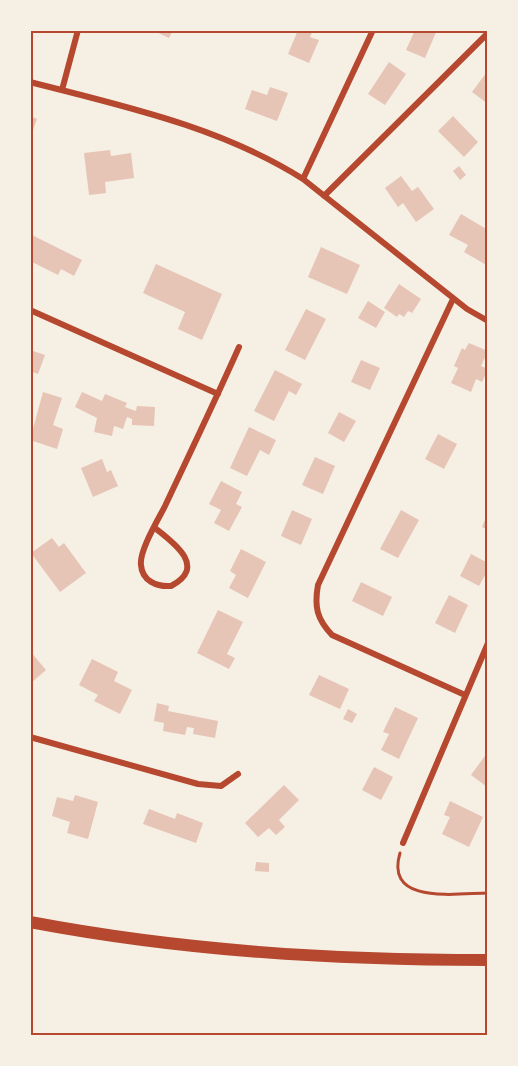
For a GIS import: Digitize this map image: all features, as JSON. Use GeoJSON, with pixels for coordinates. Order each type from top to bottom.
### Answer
{"type":"FeatureCollection","features":[{"type":"Feature","properties":{"kind":"main road"},"geometry":{"type":"LineString","coordinates":[[30,922],[160,944],[237,952],[352,959],[488,960]]}},
{"type":"Feature","properties":{"kind":"street"},"geometry":{"type":"LineString","coordinates":[[62,90],[78,30]]}},
{"type":"Feature","properties":{"kind":"street"},"geometry":{"type":"LineString","coordinates":[[303,179],[374,30]]}},
{"type":"Feature","properties":{"kind":"street"},"geometry":{"type":"LineString","coordinates":[[324,196],[488,33]]}},
{"type":"Feature","properties":{"kind":"street"},"geometry":{"type":"LineString","coordinates":[[30,82],[211,133],[253,151],[303,179],[453,299],[488,321]]}},
{"type":"Feature","properties":{"kind":"street"},"geometry":{"type":"LineString","coordinates":[[453,299],[318,585],[315,603],[319,622],[332,635],[465,695]]}},
{"type":"Feature","properties":{"kind":"street"},"geometry":{"type":"LineString","coordinates":[[30,310],[218,394]]}},
{"type":"Feature","properties":{"kind":"street"},"geometry":{"type":"LineString","coordinates":[[155,528],[179,546],[187,559],[182,578],[171,586],[155,585],[143,574],[141,559],[155,528],[218,394],[239,347]]}},
{"type":"Feature","properties":{"kind":"street"},"geometry":{"type":"LineString","coordinates":[[403,843],[488,643]]}},
{"type":"Feature","properties":{"kind":"street"},"geometry":{"type":"LineString","coordinates":[[30,737],[198,784],[221,786],[238,774]]}},
{"type":"Feature","properties":{"kind":"path"},"geometry":{"type":"LineString","coordinates":[[403,843],[398,865],[409,888],[424,893],[488,893]]}},
{"type":"Feature","properties":{"kind":"building"},"geometry":{"type":"Polygon","coordinates":[[[152,30],[173,30],[169,38],[152,30]]]}},
{"type":"Feature","properties":{"kind":"building"},"geometry":{"type":"Polygon","coordinates":[[[298,30],[313,30],[310,37],[319,40],[309,63],[288,54],[298,30]]]}},
{"type":"Feature","properties":{"kind":"building"},"geometry":{"type":"Polygon","coordinates":[[[415,30],[437,30],[425,58],[406,50],[415,30]]]}},
{"type":"Feature","properties":{"kind":"building"},"geometry":{"type":"Polygon","coordinates":[[[389,62],[406,74],[385,105],[368,94],[389,62]]]}},
{"type":"Feature","properties":{"kind":"building"},"geometry":{"type":"Polygon","coordinates":[[[486,73],[488,74],[488,104],[472,92],[486,73]]]}},
{"type":"Feature","properties":{"kind":"building"},"geometry":{"type":"Polygon","coordinates":[[[270,87],[288,93],[277,121],[245,109],[252,90],[267,95],[270,87]]]}},
{"type":"Feature","properties":{"kind":"building"},"geometry":{"type":"Polygon","coordinates":[[[30,116],[37,119],[30,138],[30,116]]]}},
{"type":"Feature","properties":{"kind":"building"},"geometry":{"type":"Polygon","coordinates":[[[453,116],[478,142],[464,157],[438,131],[453,116]]]}},
{"type":"Feature","properties":{"kind":"building"},"geometry":{"type":"Polygon","coordinates":[[[110,150],[111,156],[131,153],[134,178],[105,182],[106,193],[89,195],[84,153],[110,150]]]}},
{"type":"Feature","properties":{"kind":"building"},"geometry":{"type":"Polygon","coordinates":[[[459,166],[466,175],[460,180],[453,171],[459,166]]]}},
{"type":"Feature","properties":{"kind":"building"},"geometry":{"type":"Polygon","coordinates":[[[401,176],[412,191],[418,187],[434,209],[416,222],[403,203],[398,207],[385,188],[401,176]]]}},
{"type":"Feature","properties":{"kind":"building"},"geometry":{"type":"Polygon","coordinates":[[[461,214],[488,230],[488,266],[464,252],[468,245],[449,235],[461,214]]]}},
{"type":"Feature","properties":{"kind":"building"},"geometry":{"type":"Polygon","coordinates":[[[30,234],[82,260],[74,276],[61,269],[58,275],[30,261],[32,257],[30,255],[30,234]]]}},
{"type":"Feature","properties":{"kind":"building"},"geometry":{"type":"Polygon","coordinates":[[[321,247],[360,265],[347,294],[308,277],[321,247]]]}},
{"type":"Feature","properties":{"kind":"building"},"geometry":{"type":"Polygon","coordinates":[[[156,264],[222,294],[202,340],[178,329],[185,312],[143,293],[156,264]]]}},
{"type":"Feature","properties":{"kind":"building"},"geometry":{"type":"Polygon","coordinates":[[[399,284],[421,299],[412,313],[408,311],[404,317],[399,314],[397,317],[384,308],[399,284]]]}},
{"type":"Feature","properties":{"kind":"building"},"geometry":{"type":"Polygon","coordinates":[[[368,301],[385,312],[376,328],[358,318],[368,301]]]}},
{"type":"Feature","properties":{"kind":"building"},"geometry":{"type":"Polygon","coordinates":[[[306,309],[326,319],[305,360],[285,350],[306,309]]]}},
{"type":"Feature","properties":{"kind":"building"},"geometry":{"type":"Polygon","coordinates":[[[469,343],[488,351],[481,366],[488,369],[482,382],[476,379],[471,392],[451,383],[458,368],[454,366],[462,348],[465,350],[469,343]]]}},
{"type":"Feature","properties":{"kind":"building"},"geometry":{"type":"Polygon","coordinates":[[[30,350],[45,355],[38,374],[30,371],[30,350]]]}},
{"type":"Feature","properties":{"kind":"building"},"geometry":{"type":"Polygon","coordinates":[[[361,360],[380,368],[370,390],[351,382],[361,360]]]}},
{"type":"Feature","properties":{"kind":"building"},"geometry":{"type":"Polygon","coordinates":[[[275,370],[302,384],[296,395],[289,391],[274,421],[254,411],[275,370]]]}},
{"type":"Feature","properties":{"kind":"building"},"geometry":{"type":"Polygon","coordinates":[[[43,392],[62,398],[53,425],[63,429],[57,449],[30,440],[43,392]]]}},
{"type":"Feature","properties":{"kind":"building"},"geometry":{"type":"Polygon","coordinates":[[[82,392],[102,401],[105,394],[127,403],[125,407],[136,411],[137,406],[155,407],[154,426],[132,425],[132,419],[127,417],[123,429],[114,426],[112,436],[94,432],[97,418],[75,407],[82,392]]]}},
{"type":"Feature","properties":{"kind":"building"},"geometry":{"type":"Polygon","coordinates":[[[339,412],[356,421],[344,442],[328,433],[339,412]]]}},
{"type":"Feature","properties":{"kind":"building"},"geometry":{"type":"Polygon","coordinates":[[[249,427],[276,440],[269,455],[260,450],[247,476],[230,468],[249,427]]]}},
{"type":"Feature","properties":{"kind":"building"},"geometry":{"type":"Polygon","coordinates":[[[438,434],[457,444],[444,469],[425,459],[438,434]]]}},
{"type":"Feature","properties":{"kind":"building"},"geometry":{"type":"Polygon","coordinates":[[[315,457],[335,466],[323,494],[302,485],[315,457]]]}},
{"type":"Feature","properties":{"kind":"building"},"geometry":{"type":"Polygon","coordinates":[[[102,459],[107,472],[111,470],[118,486],[93,497],[81,468],[102,459]]]}},
{"type":"Feature","properties":{"kind":"building"},"geometry":{"type":"Polygon","coordinates":[[[221,481],[242,492],[236,504],[242,507],[229,531],[214,523],[221,510],[209,504],[221,481]]]}},
{"type":"Feature","properties":{"kind":"building"},"geometry":{"type":"Polygon","coordinates":[[[292,510],[312,519],[301,545],[281,536],[292,510]]]}},
{"type":"Feature","properties":{"kind":"building"},"geometry":{"type":"Polygon","coordinates":[[[401,510],[419,520],[398,558],[380,549],[401,510]]]}},
{"type":"Feature","properties":{"kind":"building"},"geometry":{"type":"Polygon","coordinates":[[[488,513],[488,530],[482,527],[488,513]]]}},
{"type":"Feature","properties":{"kind":"building"},"geometry":{"type":"Polygon","coordinates":[[[52,538],[59,547],[64,543],[86,573],[60,592],[31,553],[52,538]]]}},
{"type":"Feature","properties":{"kind":"building"},"geometry":{"type":"Polygon","coordinates":[[[241,549],[266,562],[248,598],[229,588],[236,575],[230,571],[241,549]]]}},
{"type":"Feature","properties":{"kind":"building"},"geometry":{"type":"Polygon","coordinates":[[[471,554],[488,563],[488,570],[479,586],[460,576],[471,554]]]}},
{"type":"Feature","properties":{"kind":"building"},"geometry":{"type":"Polygon","coordinates":[[[361,582],[392,597],[383,616],[352,601],[361,582]]]}},
{"type":"Feature","properties":{"kind":"building"},"geometry":{"type":"Polygon","coordinates":[[[449,595],[468,605],[455,633],[435,623],[449,595]]]}},
{"type":"Feature","properties":{"kind":"building"},"geometry":{"type":"Polygon","coordinates":[[[218,610],[243,622],[227,654],[235,658],[229,669],[197,653],[218,610]]]}},
{"type":"Feature","properties":{"kind":"building"},"geometry":{"type":"Polygon","coordinates":[[[30,651],[46,670],[30,684],[30,651]]]}},
{"type":"Feature","properties":{"kind":"building"},"geometry":{"type":"Polygon","coordinates":[[[92,659],[118,672],[114,681],[132,690],[120,714],[94,701],[98,695],[79,685],[92,659]]]}},
{"type":"Feature","properties":{"kind":"building"},"geometry":{"type":"Polygon","coordinates":[[[319,675],[349,689],[340,709],[309,695],[319,675]]]}},
{"type":"Feature","properties":{"kind":"building"},"geometry":{"type":"Polygon","coordinates":[[[157,703],[169,706],[168,711],[218,721],[215,738],[193,734],[194,728],[187,727],[185,735],[163,731],[164,723],[154,721],[157,703]]]}},
{"type":"Feature","properties":{"kind":"building"},"geometry":{"type":"Polygon","coordinates":[[[395,707],[418,718],[399,759],[381,750],[389,734],[383,732],[395,707]]]}},
{"type":"Feature","properties":{"kind":"building"},"geometry":{"type":"Polygon","coordinates":[[[348,709],[357,714],[352,723],[343,719],[348,709]]]}},
{"type":"Feature","properties":{"kind":"building"},"geometry":{"type":"Polygon","coordinates":[[[488,754],[487,787],[471,775],[488,754]]]}},
{"type":"Feature","properties":{"kind":"building"},"geometry":{"type":"Polygon","coordinates":[[[374,767],[393,777],[381,800],[362,790],[374,767]]]}},
{"type":"Feature","properties":{"kind":"building"},"geometry":{"type":"Polygon","coordinates":[[[284,785],[299,800],[279,820],[285,827],[276,835],[269,828],[258,837],[245,823],[284,785]]]}},
{"type":"Feature","properties":{"kind":"building"},"geometry":{"type":"Polygon","coordinates":[[[75,795],[98,802],[88,839],[67,833],[70,822],[52,816],[57,797],[73,801],[75,795]]]}},
{"type":"Feature","properties":{"kind":"building"},"geometry":{"type":"Polygon","coordinates":[[[450,801],[483,817],[469,847],[442,834],[450,817],[444,815],[450,801]]]}},
{"type":"Feature","properties":{"kind":"building"},"geometry":{"type":"Polygon","coordinates":[[[149,809],[175,819],[177,813],[203,823],[196,843],[143,824],[149,809]]]}},
{"type":"Feature","properties":{"kind":"building"},"geometry":{"type":"Polygon","coordinates":[[[256,862],[269,863],[269,872],[255,871],[256,862]]]}}]}
